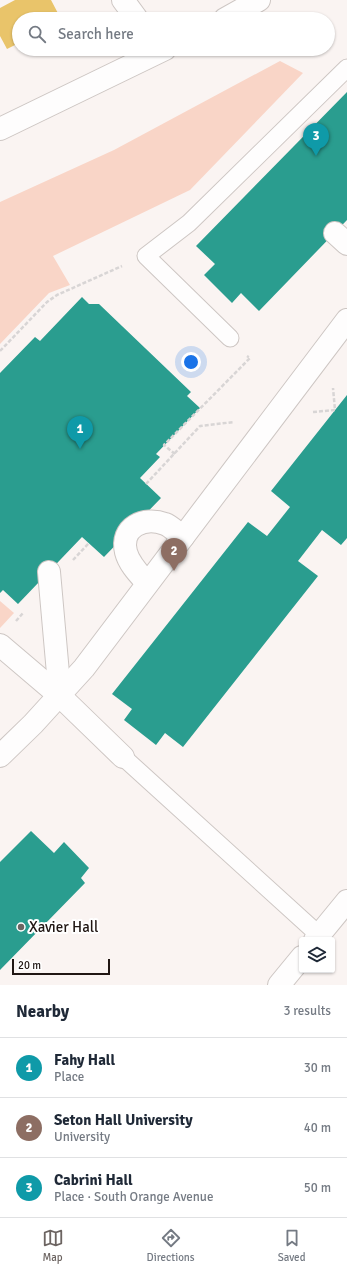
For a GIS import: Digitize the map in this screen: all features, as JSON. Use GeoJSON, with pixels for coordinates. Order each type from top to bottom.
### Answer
{"type":"FeatureCollection","features":[{"type":"Feature","properties":{"kind":"street"},"geometry":{"type":"LineString","coordinates":[[124,0],[132,12]]}},
{"type":"Feature","properties":{"kind":"street"},"geometry":{"type":"LineString","coordinates":[[238,12],[259,0]]}},
{"type":"Feature","properties":{"kind":"street"},"geometry":{"type":"LineString","coordinates":[[0,129],[149,56]]}},
{"type":"Feature","properties":{"kind":"street"},"geometry":{"type":"LineString","coordinates":[[0,756],[60,696],[84,668],[347,320]]}},
{"type":"Feature","properties":{"kind":"street"},"geometry":{"type":"LineString","coordinates":[[147,583],[134,567],[126,552],[126,539],[132,528],[142,521],[154,521],[167,524],[183,537]]}},
{"type":"Feature","properties":{"kind":"street"},"geometry":{"type":"LineString","coordinates":[[49,572],[60,696]]}},
{"type":"Feature","properties":{"kind":"street"},"geometry":{"type":"LineString","coordinates":[[0,645],[60,696],[123,757]]}},
{"type":"Feature","properties":{"kind":"street"},"geometry":{"type":"LineString","coordinates":[[318,937],[347,901]]}},
{"type":"Feature","properties":{"kind":"street"},"geometry":{"type":"LineString","coordinates":[[279,985],[299,961]]}},
{"type":"Feature","properties":{"kind":"lane"},"geometry":{"type":"LineString","coordinates":[[230,338],[146,256],[189,223],[347,68]]}},
{"type":"Feature","properties":{"kind":"lane"},"geometry":{"type":"LineString","coordinates":[[123,757],[316,937]]}},
{"type":"Feature","properties":{"kind":"path"},"geometry":{"type":"LineString","coordinates":[[0,351],[47,302],[57,295],[146,256]]}},
{"type":"Feature","properties":{"kind":"path"},"geometry":{"type":"LineString","coordinates":[[175,454],[164,445],[250,358],[230,338]]}},
{"type":"Feature","properties":{"kind":"shaded area"},"geometry":{"type":"Polygon","coordinates":[[[280,61],[303,73],[190,190],[53,256],[70,285],[49,293],[0,344],[0,202],[114,150],[280,61]]]}},
{"type":"Feature","properties":{"kind":"shaded area"},"geometry":{"type":"Polygon","coordinates":[[[0,601],[14,613],[0,628],[0,601]]]}},
{"type":"Feature","properties":{"kind":"building: Homes"},"geometry":{"type":"Polygon","coordinates":[[[15,0],[51,0],[57,12],[12,12],[12,46],[7,49],[0,36],[0,8],[15,0]]]}},
{"type":"Feature","properties":{"kind":"building: Schools"},"geometry":{"type":"Polygon","coordinates":[[[347,92],[347,220],[259,311],[241,293],[232,303],[204,275],[215,264],[196,246],[347,92]]]}},
{"type":"Feature","properties":{"kind":"building: Schools"},"geometry":{"type":"Polygon","coordinates":[[[82,297],[89,304],[99,304],[191,392],[187,396],[200,408],[156,454],[160,457],[140,478],[161,498],[104,557],[82,537],[18,604],[3,590],[0,593],[0,373],[35,337],[40,341],[82,297]]]}},
{"type":"Feature","properties":{"kind":"building: Schools"},"geometry":{"type":"Polygon","coordinates":[[[347,395],[347,538],[341,545],[322,530],[298,561],[318,576],[183,747],[165,733],[156,745],[124,720],[132,709],[112,694],[248,522],[267,536],[290,507],[271,491],[347,395]]]}},
{"type":"Feature","properties":{"kind":"building: Schools","name":"Xavier Hall"},"geometry":{"type":"Polygon","coordinates":[[[31,831],[54,853],[64,842],[89,868],[81,878],[85,883],[0,970],[0,862],[31,831]]]}},
{"type":"Feature","properties":{"kind":"place","name":"Cabrini Hall"},"geometry":{"type":"Point","coordinates":[316,156]}},
{"type":"Feature","properties":{"kind":"place","name":"Fahy Hall"},"geometry":{"type":"Point","coordinates":[80,449]}},
{"type":"Feature","properties":{"kind":"place","name":"Seton Hall University"},"geometry":{"type":"Point","coordinates":[174,571]}},
{"type":"Feature","properties":{"kind":"place","name":"Xavier Hall"},"geometry":{"type":"Point","coordinates":[21,927]}}]}
